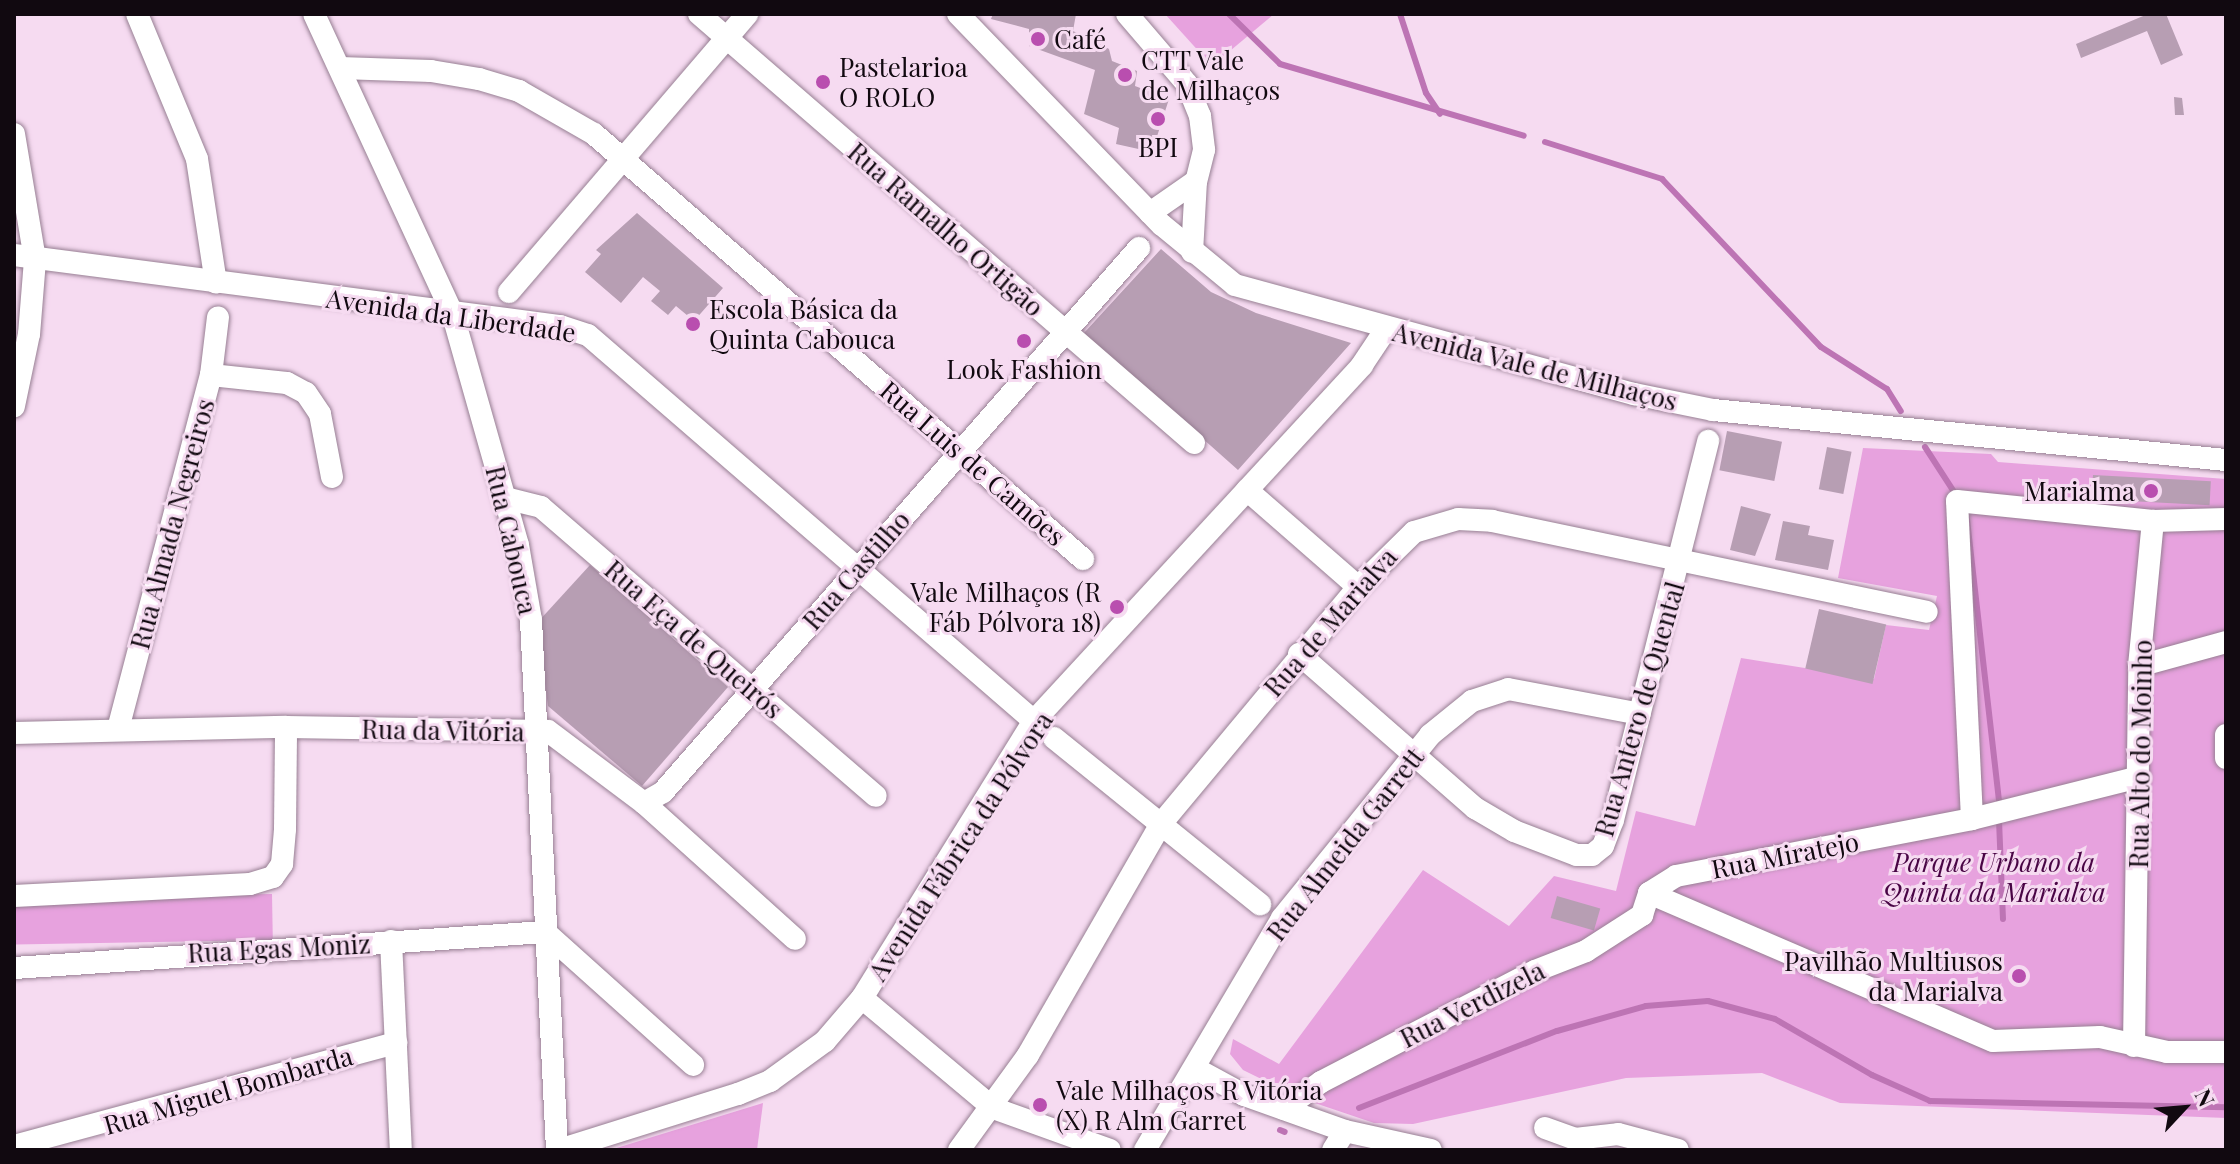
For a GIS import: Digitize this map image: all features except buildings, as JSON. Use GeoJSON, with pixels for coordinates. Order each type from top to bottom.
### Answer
{"type":"FeatureCollection","features":[{"type":"Feature","properties":{"kind":"street"},"geometry":{"type":"LineString","coordinates":[[137,14],[197,159],[216,283]]}},
{"type":"Feature","properties":{"kind":"street","name":"Rua Cabouca"},"geometry":{"type":"LineString","coordinates":[[314,14],[452,312],[505,498],[529,608],[558,1150]]}},
{"type":"Feature","properties":{"kind":"street","name":"Rua Ramalho Ortigão"},"geometry":{"type":"LineString","coordinates":[[699,14],[1194,443]]}},
{"type":"Feature","properties":{"kind":"street"},"geometry":{"type":"LineString","coordinates":[[509,292],[747,14]]}},
{"type":"Feature","properties":{"kind":"street","name":"Avenida Vale de Milhaços"},"geometry":{"type":"LineString","coordinates":[[958,14],[1150,213],[1192,252],[1235,285],[1386,329],[1634,394],[1713,410],[2226,460]]}},
{"type":"Feature","properties":{"kind":"street"},"geometry":{"type":"LineString","coordinates":[[1127,14],[1175,68],[1195,100],[1204,150],[1196,181],[1192,252]]}},
{"type":"Feature","properties":{"kind":"street","name":"Rua Luis de Camões"},"geometry":{"type":"LineString","coordinates":[[340,68],[431,71],[519,91],[558,110],[621,158],[1083,559]]}},
{"type":"Feature","properties":{"kind":"street"},"geometry":{"type":"LineString","coordinates":[[14,134],[29,334],[14,406]]}},
{"type":"Feature","properties":{"kind":"street"},"geometry":{"type":"LineString","coordinates":[[1150,213],[1196,181]]}},
{"type":"Feature","properties":{"kind":"street","name":"Rua Castilho"},"geometry":{"type":"LineString","coordinates":[[644,803],[663,792],[1139,248]]}},
{"type":"Feature","properties":{"kind":"street","name":"Avenida da Liberdade"},"geometry":{"type":"LineString","coordinates":[[24,258],[452,312],[588,335],[1034,721]]}},
{"type":"Feature","properties":{"kind":"street","name":"Rua Almada Negreiros"},"geometry":{"type":"LineString","coordinates":[[118,729],[211,375],[218,317]]}},
{"type":"Feature","properties":{"kind":"street","name":"Avenida Fábrica da Pólvora"},"geometry":{"type":"LineString","coordinates":[[558,1150],[770,1081],[825,1041],[862,998],[1034,721],[1362,365],[1386,329]]}},
{"type":"Feature","properties":{"kind":"street"},"geometry":{"type":"LineString","coordinates":[[211,375],[287,383],[306,393],[320,414],[332,477]]}},
{"type":"Feature","properties":{"kind":"street","name":"Rua Antero de Quental"},"geometry":{"type":"LineString","coordinates":[[1299,654],[1412,754],[1494,821],[1586,856],[1598,851],[1608,837],[1681,561],[1708,441]]}},
{"type":"Feature","properties":{"kind":"street"},"geometry":{"type":"LineString","coordinates":[[1247,490],[1358,587]]}},
{"type":"Feature","properties":{"kind":"street","name":"Rua Eça de Queirós"},"geometry":{"type":"LineString","coordinates":[[505,498],[541,507],[876,796]]}},
{"type":"Feature","properties":{"kind":"street"},"geometry":{"type":"LineString","coordinates":[[1980,817],[1964,502],[2153,521],[2226,519]]}},
{"type":"Feature","properties":{"kind":"street","name":"Rua de Marialva"},"geometry":{"type":"LineString","coordinates":[[959,1150],[993,1108],[1160,825],[1299,654],[1358,587],[1414,532],[1458,519],[1492,521],[1927,612]]}},
{"type":"Feature","properties":{"kind":"street","name":"Rua Alto do Moinho"},"geometry":{"type":"LineString","coordinates":[[2134,1046],[2139,666],[2153,521]]}},
{"type":"Feature","properties":{"kind":"street"},"geometry":{"type":"LineString","coordinates":[[2139,666],[2226,642]]}},
{"type":"Feature","properties":{"kind":"street","name":"Rua Almeida Garrett"},"geometry":{"type":"LineString","coordinates":[[1145,1150],[1196,1069],[1282,918],[1412,754],[1472,701],[1508,689],[1640,714]]}},
{"type":"Feature","properties":{"kind":"street"},"geometry":{"type":"LineString","coordinates":[[14,896],[250,884],[273,877],[283,852],[286,727]]}},
{"type":"Feature","properties":{"kind":"street","name":"Rua da Vitória"},"geometry":{"type":"LineString","coordinates":[[14,733],[286,727],[536,731],[557,735],[644,803],[795,939]]}},
{"type":"Feature","properties":{"kind":"street"},"geometry":{"type":"LineString","coordinates":[[2226,735],[2226,758]]}},
{"type":"Feature","properties":{"kind":"street"},"geometry":{"type":"LineString","coordinates":[[1054,738],[1260,904]]}},
{"type":"Feature","properties":{"kind":"street","name":"Rua Miratejo"},"geometry":{"type":"LineString","coordinates":[[1649,893],[1676,876],[1980,817],[2139,777]]}},
{"type":"Feature","properties":{"kind":"street"},"geometry":{"type":"LineString","coordinates":[[1649,893],[1993,1041],[2035,1042],[2100,1037],[2134,1046],[2226,1052]]}},
{"type":"Feature","properties":{"kind":"street","name":"Rua Verdizela"},"geometry":{"type":"LineString","coordinates":[[1284,1109],[1341,1071],[1535,971],[1586,951],[1642,915],[1649,893]]}},
{"type":"Feature","properties":{"kind":"street"},"geometry":{"type":"LineString","coordinates":[[545,932],[693,1065]]}},
{"type":"Feature","properties":{"kind":"street","name":"Rua Egas Moniz"},"geometry":{"type":"LineString","coordinates":[[14,968],[545,932]]}},
{"type":"Feature","properties":{"kind":"street"},"geometry":{"type":"LineString","coordinates":[[391,941],[401,1150]]}},
{"type":"Feature","properties":{"kind":"street"},"geometry":{"type":"LineString","coordinates":[[862,998],[993,1108],[1110,1150]]}},
{"type":"Feature","properties":{"kind":"street","name":"Rua Miguel Bombarda"},"geometry":{"type":"LineString","coordinates":[[14,1146],[396,1043]]}},
{"type":"Feature","properties":{"kind":"street"},"geometry":{"type":"LineString","coordinates":[[1196,1069],[1284,1109],[1345,1131],[1431,1150]]}},
{"type":"Feature","properties":{"kind":"street"},"geometry":{"type":"LineString","coordinates":[[1545,1128],[1575,1139],[1618,1134],[1678,1150]]}},
{"type":"Feature","properties":{"kind":"street"},"geometry":{"type":"LineString","coordinates":[[1333,1150],[1345,1131]]}},
{"type":"Feature","properties":{"kind":"green space"},"geometry":{"type":"Polygon","coordinates":[[[1165,14],[1274,14],[1212,66],[1165,14]]]}},
{"type":"Feature","properties":{"kind":"green space","name":"Parque Urbano da Quinta da Marialva"},"geometry":{"type":"Polygon","coordinates":[[[1863,448],[1991,454],[1998,462],[2226,479],[2226,1118],[1840,1103],[1762,1073],[1626,1078],[1413,1124],[1374,1123],[1300,1098],[1243,1070],[1230,1054],[1233,1039],[1279,1064],[1423,870],[1509,926],[1554,876],[1616,891],[1636,811],[1695,826],[1741,658],[1874,679],[1886,625],[1929,630],[1937,596],[1838,578],[1863,448]]]}},
{"type":"Feature","properties":{"kind":"green space"},"geometry":{"type":"Polygon","coordinates":[[[272,894],[273,940],[15,944],[14,899],[272,894]]]}},
{"type":"Feature","properties":{"kind":"green space"},"geometry":{"type":"Polygon","coordinates":[[[763,1103],[757,1150],[610,1150],[763,1103]]]}},
{"type":"Feature","properties":{"kind":"waterway"},"geometry":{"type":"LineString","coordinates":[[1229,14],[1280,64],[1524,136]]}},
{"type":"Feature","properties":{"kind":"waterway"},"geometry":{"type":"LineString","coordinates":[[1400,14],[1426,93],[1440,114]]}},
{"type":"Feature","properties":{"kind":"waterway"},"geometry":{"type":"LineString","coordinates":[[1545,142],[1662,179],[1821,347],[1887,389],[1901,411]]}},
{"type":"Feature","properties":{"kind":"waterway"},"geometry":{"type":"LineString","coordinates":[[1925,447],[1956,495]]}},
{"type":"Feature","properties":{"kind":"waterway"},"geometry":{"type":"LineString","coordinates":[[1966,511],[1999,801]]}},
{"type":"Feature","properties":{"kind":"waterway"},"geometry":{"type":"LineString","coordinates":[[1999,820],[2003,919]]}},
{"type":"Feature","properties":{"kind":"waterway"},"geometry":{"type":"LineString","coordinates":[[1359,1108],[1557,1031],[1646,1006],[1708,1001],[1775,1019],[1872,1075],[1930,1101],[2226,1107]]}},
{"type":"Feature","properties":{"kind":"waterway"},"geometry":{"type":"LineString","coordinates":[[1280,1130],[1285,1132]]}},
{"type":"Feature","properties":{"kind":"place","name":"Café"},"geometry":{"type":"Point","coordinates":[1038,39]}},
{"type":"Feature","properties":{"kind":"place","name":"CTT Vale de Milhaços"},"geometry":{"type":"Point","coordinates":[1125,75]}},
{"type":"Feature","properties":{"kind":"place","name":"Pastelarioa O ROLO"},"geometry":{"type":"Point","coordinates":[823,82]}},
{"type":"Feature","properties":{"kind":"place","name":"BPI"},"geometry":{"type":"Point","coordinates":[1158,119]}},
{"type":"Feature","properties":{"kind":"place","name":"Escola Básica da Quinta Cabouca"},"geometry":{"type":"Point","coordinates":[693,324]}},
{"type":"Feature","properties":{"kind":"place","name":"Look Fashion"},"geometry":{"type":"Point","coordinates":[1024,341]}},
{"type":"Feature","properties":{"kind":"place","name":"Marialma"},"geometry":{"type":"Point","coordinates":[2151,491]}},
{"type":"Feature","properties":{"kind":"place","name":"Vale Milhaços (R Fáb Pólvora 18)"},"geometry":{"type":"Point","coordinates":[1117,607]}},
{"type":"Feature","properties":{"kind":"place","name":"Pavilhão Multiusos da Marialva"},"geometry":{"type":"Point","coordinates":[2019,976]}},
{"type":"Feature","properties":{"kind":"place","name":"Vale Milhaços R Vitória (X) R Alm Garret"},"geometry":{"type":"Point","coordinates":[1040,1105]}}]}
